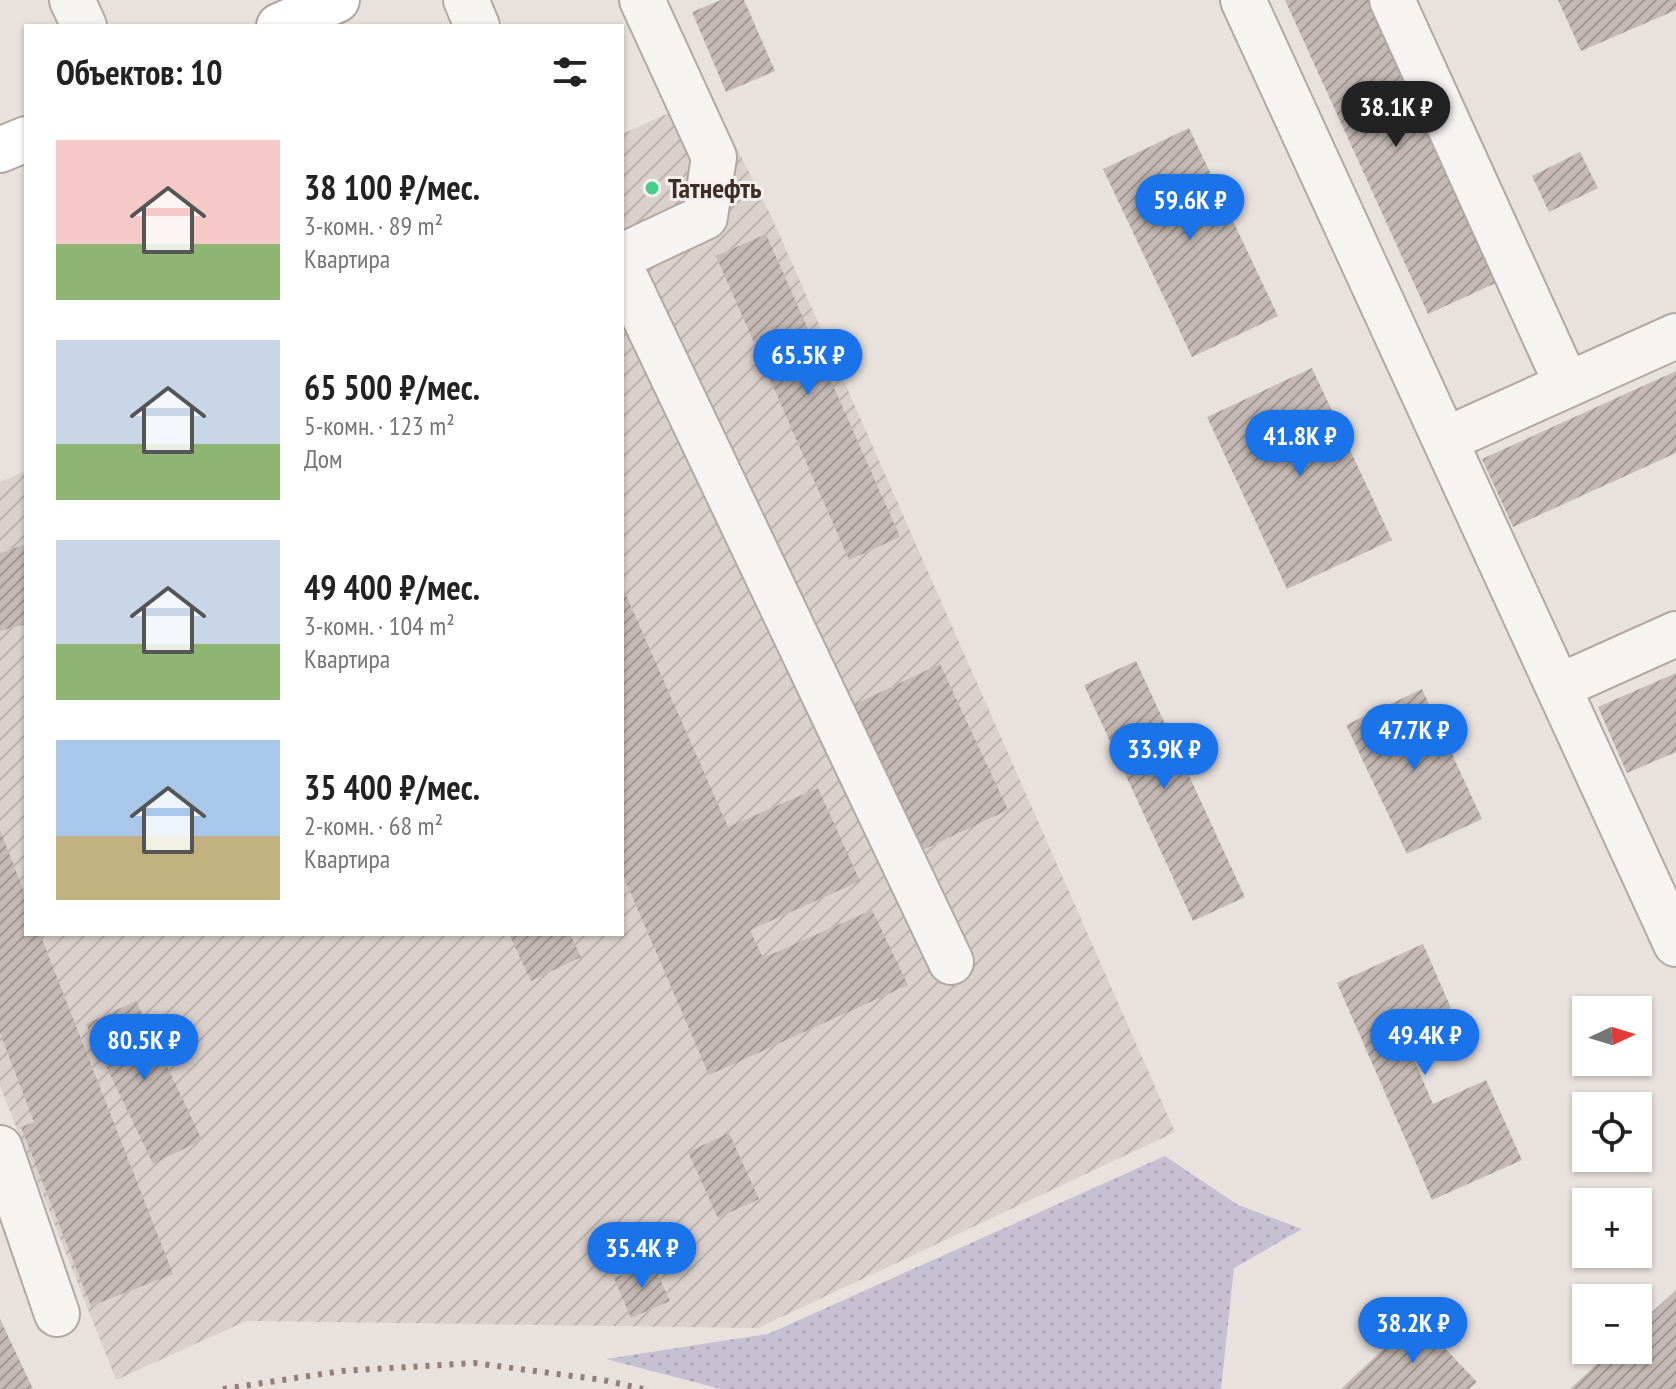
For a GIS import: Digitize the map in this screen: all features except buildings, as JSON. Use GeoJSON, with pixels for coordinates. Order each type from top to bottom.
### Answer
{"type":"FeatureCollection","features":[{"type":"Feature","properties":{"kind":"main road"},"geometry":{"type":"LineString","coordinates":[[283,24],[337,0]]}},
{"type":"Feature","properties":{"kind":"main road"},"geometry":{"type":"LineString","coordinates":[[0,150],[24,140]]}},
{"type":"Feature","properties":{"kind":"lane"},"geometry":{"type":"LineString","coordinates":[[72,0],[83,24]]}},
{"type":"Feature","properties":{"kind":"lane"},"geometry":{"type":"LineString","coordinates":[[466,0],[476,24]]}},
{"type":"Feature","properties":{"kind":"lane"},"geometry":{"type":"LineString","coordinates":[[624,255],[705,217],[714,157],[642,0]]}},
{"type":"Feature","properties":{"kind":"lane"},"geometry":{"type":"LineString","coordinates":[[1243,0],[1675,941]]}},
{"type":"Feature","properties":{"kind":"lane"},"geometry":{"type":"LineString","coordinates":[[1392,0],[1567,385]]}},
{"type":"Feature","properties":{"kind":"lane"},"geometry":{"type":"LineString","coordinates":[[624,274],[951,962]]}},
{"type":"Feature","properties":{"kind":"lane"},"geometry":{"type":"LineString","coordinates":[[1445,440],[1676,336]]}},
{"type":"Feature","properties":{"kind":"lane"},"geometry":{"type":"LineString","coordinates":[[1558,687],[1676,634]]}},
{"type":"Feature","properties":{"kind":"lane"},"geometry":{"type":"LineString","coordinates":[[0,1148],[57,1314]]}},
{"type":"Feature","properties":{"kind":"shaded area"},"geometry":{"type":"Polygon","coordinates":[[[710,95],[772,218],[1175,1132],[758,1328],[246,1321],[116,1380],[0,1086],[0,482],[24,472],[24,936],[624,936],[624,133],[710,95]]]}},
{"type":"Feature","properties":{"kind":"shaded area"},"geometry":{"type":"Polygon","coordinates":[[[1165,1156],[1238,1205],[1302,1229],[1234,1268],[1221,1389],[721,1389],[606,1359],[768,1334],[1165,1156]]]}},
{"type":"Feature","properties":{"kind":"railway"},"geometry":{"type":"LineString","coordinates":[[223,1389],[342,1371],[474,1363],[603,1380],[643,1389]]}},
{"type":"Feature","properties":{"kind":"place","name":"Татнефть"},"geometry":{"type":"Point","coordinates":[652,188]}}]}
